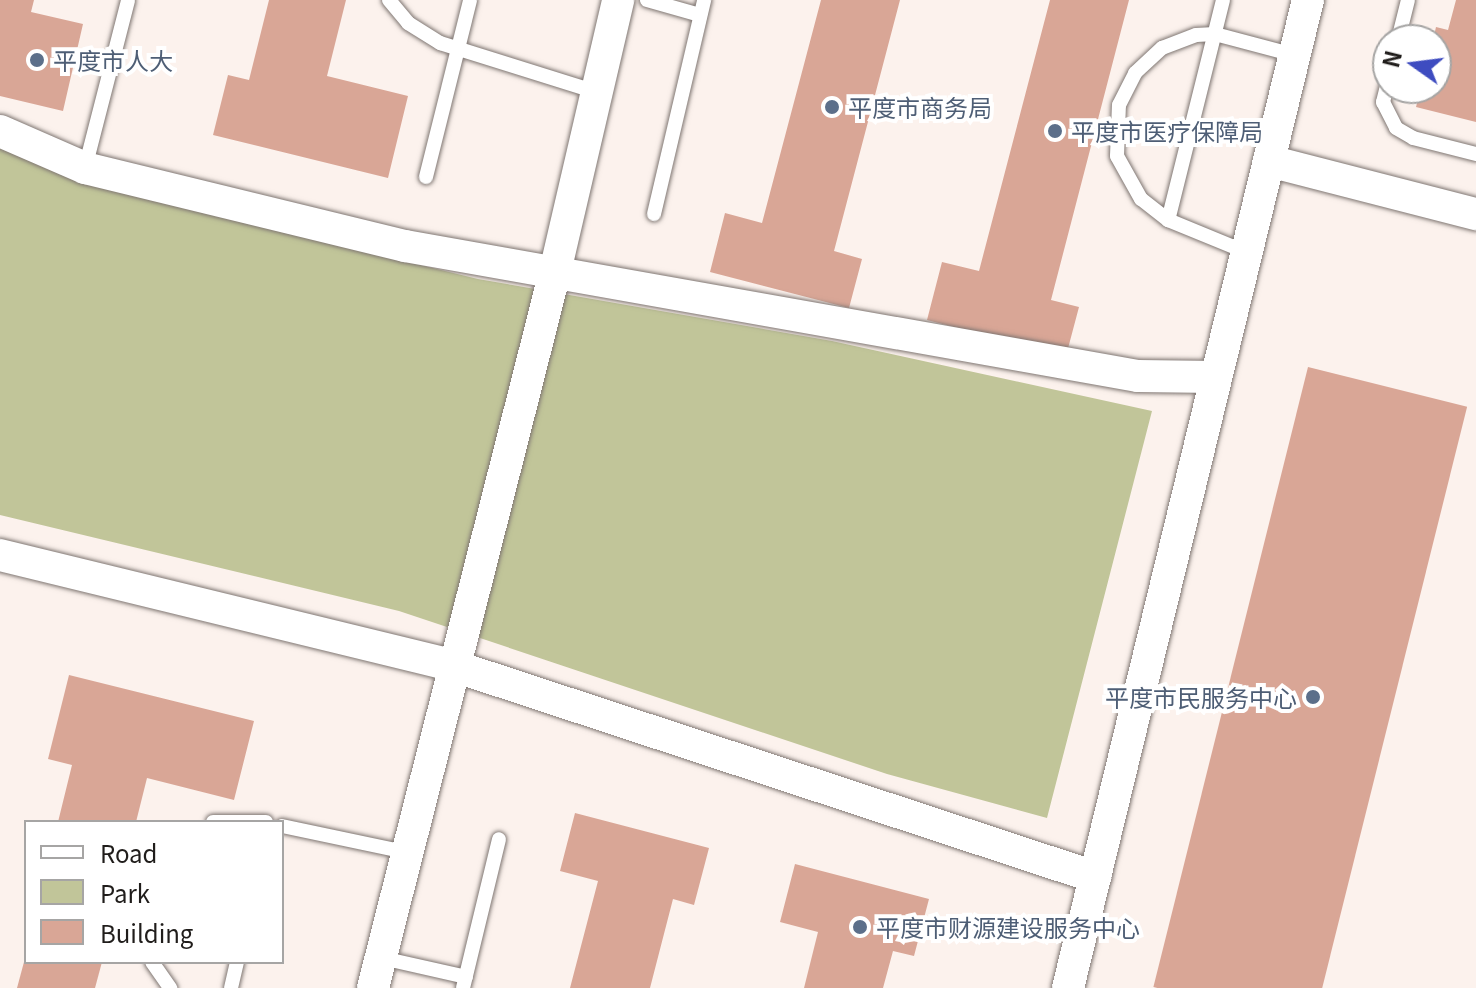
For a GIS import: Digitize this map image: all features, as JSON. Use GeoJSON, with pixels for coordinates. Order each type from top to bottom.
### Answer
{"type":"FeatureCollection","features":[{"type":"Feature","properties":{"kind":"street"},"geometry":{"type":"LineString","coordinates":[[378,973],[411,853],[454,666],[554,276],[618,0]]}},
{"type":"Feature","properties":{"kind":"street"},"geometry":{"type":"LineString","coordinates":[[1068,988],[1308,0]]}},
{"type":"Feature","properties":{"kind":"street"},"geometry":{"type":"LineString","coordinates":[[0,131],[85,168],[405,246],[554,276],[1138,376],[1216,377]]}},
{"type":"Feature","properties":{"kind":"street"},"geometry":{"type":"LineString","coordinates":[[1269,161],[1475,211]]}},
{"type":"Feature","properties":{"kind":"street"},"geometry":{"type":"LineString","coordinates":[[0,555],[454,666],[1095,877]]}},
{"type":"Feature","properties":{"kind":"lane"},"geometry":{"type":"LineString","coordinates":[[85,168],[128,0]]}},
{"type":"Feature","properties":{"kind":"lane"},"geometry":{"type":"LineString","coordinates":[[389,0],[423,34],[596,92]]}},
{"type":"Feature","properties":{"kind":"lane"},"geometry":{"type":"LineString","coordinates":[[426,177],[470,0]]}},
{"type":"Feature","properties":{"kind":"lane"},"geometry":{"type":"LineString","coordinates":[[647,0],[702,8],[654,214]]}},
{"type":"Feature","properties":{"kind":"lane"},"geometry":{"type":"LineString","coordinates":[[1168,220],[1223,0]]}},
{"type":"Feature","properties":{"kind":"lane"},"geometry":{"type":"LineString","coordinates":[[1402,24],[1408,0]]}},
{"type":"Feature","properties":{"kind":"lane"},"geometry":{"type":"LineString","coordinates":[[1246,252],[1168,220],[1141,199],[1123,171],[1115,139],[1119,105],[1147,59],[1178,40],[1215,34],[1294,55]]}},
{"type":"Feature","properties":{"kind":"lane"},"geometry":{"type":"LineString","coordinates":[[1384,104],[1396,128],[1413,138],[1476,154]]}},
{"type":"Feature","properties":{"kind":"lane"},"geometry":{"type":"LineString","coordinates":[[284,826],[411,853]]}},
{"type":"Feature","properties":{"kind":"lane"},"geometry":{"type":"LineString","coordinates":[[378,973],[464,983],[499,839]]}},
{"type":"Feature","properties":{"kind":"lane"},"geometry":{"type":"LineString","coordinates":[[153,964],[170,988]]}},
{"type":"Feature","properties":{"kind":"lane"},"geometry":{"type":"LineString","coordinates":[[231,988],[237,964]]}},
{"type":"Feature","properties":{"kind":"green space"},"geometry":{"type":"Polygon","coordinates":[[[0,147],[96,186],[478,279],[832,341],[1152,411],[1047,818],[887,774],[399,611],[0,515],[0,147]]]}},
{"type":"Feature","properties":{"kind":"building","name":"平度市人大"},"geometry":{"type":"Polygon","coordinates":[[[0,0],[34,0],[31,12],[83,24],[63,111],[0,96],[0,0]]]}},
{"type":"Feature","properties":{"kind":"building"},"geometry":{"type":"Polygon","coordinates":[[[269,0],[346,0],[327,76],[408,96],[388,178],[213,135],[228,75],[249,80],[269,0]]]}},
{"type":"Feature","properties":{"kind":"building","name":"平度市商务局"},"geometry":{"type":"Polygon","coordinates":[[[821,0],[900,0],[834,251],[862,259],[849,308],[710,272],[725,213],[762,223],[821,0]]]}},
{"type":"Feature","properties":{"kind":"building","name":"平度市医疗保障局"},"geometry":{"type":"Polygon","coordinates":[[[1050,0],[1129,0],[1051,300],[1079,307],[1066,356],[927,320],[942,262],[979,271],[1050,0]]]}},
{"type":"Feature","properties":{"kind":"building"},"geometry":{"type":"Polygon","coordinates":[[[1456,0],[1476,0],[1476,122],[1416,107],[1417,104],[1452,104],[1450,24],[1456,0]]]}},
{"type":"Feature","properties":{"kind":"building","name":"平度市民服务中心"},"geometry":{"type":"Polygon","coordinates":[[[1308,367],[1467,407],[1322,988],[1153,987],[1308,367]]]}},
{"type":"Feature","properties":{"kind":"building"},"geometry":{"type":"Polygon","coordinates":[[[69,675],[254,721],[234,800],[147,778],[136,820],[58,820],[72,765],[48,759],[69,675]]]}},
{"type":"Feature","properties":{"kind":"building"},"geometry":{"type":"Polygon","coordinates":[[[575,813],[709,848],[694,905],[673,899],[650,988],[570,988],[598,881],[560,871],[575,813]]]}},
{"type":"Feature","properties":{"kind":"building","name":"平度市财源建设服务中心"},"geometry":{"type":"Polygon","coordinates":[[[795,864],[929,899],[914,956],[893,951],[883,988],[804,988],[818,932],[780,922],[795,864]]]}},
{"type":"Feature","properties":{"kind":"building"},"geometry":{"type":"Polygon","coordinates":[[[24,962],[101,964],[95,988],[17,988],[24,962]]]}},
{"type":"Feature","properties":{"kind":"place","name":"平度市人大"},"geometry":{"type":"Point","coordinates":[37,60]}},
{"type":"Feature","properties":{"kind":"place","name":"平度市商务局"},"geometry":{"type":"Point","coordinates":[832,107]}},
{"type":"Feature","properties":{"kind":"place","name":"平度市医疗保障局"},"geometry":{"type":"Point","coordinates":[1055,131]}},
{"type":"Feature","properties":{"kind":"place","name":"平度市民服务中心"},"geometry":{"type":"Point","coordinates":[1313,697]}},
{"type":"Feature","properties":{"kind":"place","name":"平度市财源建设服务中心"},"geometry":{"type":"Point","coordinates":[860,927]}}]}
